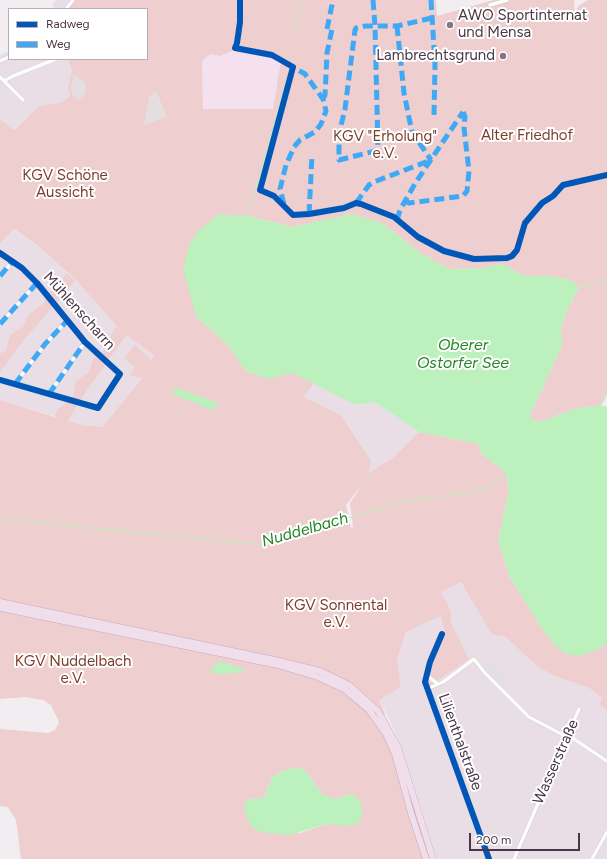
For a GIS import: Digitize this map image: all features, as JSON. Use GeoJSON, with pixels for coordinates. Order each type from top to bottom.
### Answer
{"type":"FeatureCollection","features":[{"type":"Feature","properties":{"kind":"highway"},"geometry":{"type":"LineString","coordinates":[[0,602],[279,661],[320,671],[349,685],[378,711],[396,741],[433,859]]}},
{"type":"Feature","properties":{"kind":"highway"},"geometry":{"type":"LineString","coordinates":[[0,608],[278,665],[318,677],[344,689],[369,710],[386,734],[395,754],[411,813],[426,859]]}},
{"type":"Feature","properties":{"kind":"street"},"geometry":{"type":"LineString","coordinates":[[67,8],[73,0]]}},
{"type":"Feature","properties":{"kind":"street"},"geometry":{"type":"LineString","coordinates":[[490,5],[507,0]]}},
{"type":"Feature","properties":{"kind":"street"},"geometry":{"type":"LineString","coordinates":[[4,82],[13,76],[53,60]]}},
{"type":"Feature","properties":{"kind":"street"},"geometry":{"type":"LineString","coordinates":[[0,77],[23,100]]}},
{"type":"Feature","properties":{"kind":"street","name":"Mühlenscharrn"},"geometry":{"type":"LineString","coordinates":[[0,253],[13,261],[37,283],[85,342],[120,374],[98,408],[0,380]]}},
{"type":"Feature","properties":{"kind":"street"},"geometry":{"type":"LineString","coordinates":[[0,276],[13,261]]}},
{"type":"Feature","properties":{"kind":"street"},"geometry":{"type":"LineString","coordinates":[[0,324],[37,283]]}},
{"type":"Feature","properties":{"kind":"street"},"geometry":{"type":"LineString","coordinates":[[15,384],[45,344],[67,321]]}},
{"type":"Feature","properties":{"kind":"street"},"geometry":{"type":"LineString","coordinates":[[49,394],[85,342]]}},
{"type":"Feature","properties":{"kind":"street","name":"Lilienthalstraße"},"geometry":{"type":"LineString","coordinates":[[442,634],[430,662],[425,682],[489,859]]}},
{"type":"Feature","properties":{"kind":"street"},"geometry":{"type":"LineString","coordinates":[[427,689],[438,684],[474,659],[484,672],[529,717],[568,736],[607,761]]}},
{"type":"Feature","properties":{"kind":"street"},"geometry":{"type":"LineString","coordinates":[[426,675],[438,684]]}},
{"type":"Feature","properties":{"kind":"street","name":"Wasserstraße"},"geometry":{"type":"LineString","coordinates":[[514,859],[579,710]]}},
{"type":"Feature","properties":{"kind":"street"},"geometry":{"type":"LineString","coordinates":[[592,859],[607,832]]}},
{"type":"Feature","properties":{"kind":"shaded area"},"geometry":{"type":"Polygon","coordinates":[[[56,0],[72,0],[66,8],[55,8],[52,5],[56,0]]]}},
{"type":"Feature","properties":{"kind":"shaded area"},"geometry":{"type":"Polygon","coordinates":[[[237,49],[282,61],[273,110],[203,109],[202,61],[210,54],[220,56],[237,49]]]}},
{"type":"Feature","properties":{"kind":"shaded area"},"geometry":{"type":"Polygon","coordinates":[[[8,51],[8,60],[68,60],[72,71],[68,87],[70,96],[62,102],[39,106],[13,130],[0,119],[0,55],[8,51]]]}},
{"type":"Feature","properties":{"kind":"shaded area"},"geometry":{"type":"Polygon","coordinates":[[[74,74],[84,81],[86,87],[86,93],[79,100],[77,100],[72,94],[71,87],[74,74]]]}},
{"type":"Feature","properties":{"kind":"shaded area"},"geometry":{"type":"Polygon","coordinates":[[[156,90],[167,117],[144,125],[149,97],[156,90]]]}},
{"type":"Feature","properties":{"kind":"shaded area"},"geometry":{"type":"Polygon","coordinates":[[[0,207],[10,227],[37,245],[74,278],[125,334],[154,355],[153,366],[102,427],[83,425],[0,400],[0,207]]]}},
{"type":"Feature","properties":{"kind":"shaded area"},"geometry":{"type":"Polygon","coordinates":[[[314,383],[355,405],[375,402],[419,432],[394,457],[369,474],[360,443],[342,416],[304,397],[314,383]]]}},
{"type":"Feature","properties":{"kind":"shaded area"},"geometry":{"type":"Polygon","coordinates":[[[461,582],[492,635],[504,636],[537,666],[554,676],[589,688],[602,698],[599,704],[607,711],[607,859],[437,859],[401,744],[379,699],[401,687],[397,660],[406,632],[441,616],[444,630],[440,641],[469,659],[451,622],[451,610],[440,592],[461,582]]]}},
{"type":"Feature","properties":{"kind":"shaded area"},"geometry":{"type":"Polygon","coordinates":[[[489,659],[506,679],[499,685],[482,665],[489,659]]]}},
{"type":"Feature","properties":{"kind":"green space"},"geometry":{"type":"Polygon","coordinates":[[[72,0],[436,0],[437,16],[494,0],[574,0],[575,16],[578,6],[588,0],[607,0],[607,394],[601,405],[574,409],[539,422],[529,417],[562,346],[561,328],[567,310],[579,288],[571,280],[550,276],[525,276],[502,264],[482,268],[449,269],[422,254],[382,223],[351,214],[293,227],[248,216],[196,316],[226,343],[247,372],[269,379],[293,372],[314,383],[304,397],[342,416],[371,461],[369,473],[394,457],[419,432],[478,444],[482,454],[506,473],[509,490],[498,541],[510,578],[540,625],[555,646],[595,651],[607,644],[607,711],[599,704],[602,698],[589,688],[554,676],[537,666],[504,636],[492,635],[461,582],[441,592],[451,611],[451,622],[469,659],[429,686],[427,680],[444,630],[441,616],[406,632],[397,660],[401,687],[379,700],[385,714],[384,717],[399,744],[435,859],[21,859],[16,820],[8,807],[0,806],[0,729],[48,733],[55,730],[59,722],[51,705],[43,700],[24,697],[0,699],[0,400],[58,418],[55,416],[58,409],[73,397],[76,381],[89,372],[93,359],[108,347],[112,333],[117,326],[74,278],[37,245],[14,229],[0,243],[0,119],[14,130],[39,106],[62,102],[70,96],[68,87],[72,71],[68,60],[148,60],[148,8],[66,8],[72,0]],[[237,49],[220,56],[210,54],[202,61],[203,109],[273,109],[281,61],[237,49]],[[126,335],[80,400],[68,421],[83,425],[102,427],[144,376],[142,378],[129,375],[135,367],[124,358],[135,345],[151,360],[154,355],[126,335]],[[363,483],[346,505],[351,528],[353,527],[350,503],[363,483]],[[293,768],[282,771],[273,777],[263,798],[248,799],[260,832],[300,833],[327,824],[339,824],[352,794],[335,799],[323,795],[304,769],[293,768]]]}},
{"type":"Feature","properties":{"kind":"green space"},"geometry":{"type":"Polygon","coordinates":[[[66,273],[75,281],[23,341],[0,372],[0,354],[6,350],[10,335],[23,327],[28,315],[43,304],[48,293],[60,287],[66,273]]]}},
{"type":"Feature","properties":{"kind":"water","name":"Oberer Ostorfer See"},"geometry":{"type":"Polygon","coordinates":[[[219,214],[248,216],[293,227],[351,214],[382,223],[422,254],[449,269],[482,268],[502,264],[525,276],[550,276],[571,280],[579,288],[567,310],[561,328],[562,346],[529,417],[539,422],[574,409],[601,405],[607,407],[607,644],[595,651],[580,656],[567,654],[555,646],[540,625],[510,578],[498,541],[509,490],[506,473],[482,454],[478,444],[419,432],[375,402],[355,405],[293,373],[269,379],[247,372],[226,343],[196,316],[183,268],[190,243],[199,230],[219,214]]]}},
{"type":"Feature","properties":{"kind":"water"},"geometry":{"type":"Polygon","coordinates":[[[175,387],[218,403],[217,407],[212,410],[173,394],[175,387]]]}},
{"type":"Feature","properties":{"kind":"water"},"geometry":{"type":"Polygon","coordinates":[[[221,662],[241,668],[246,672],[218,674],[210,672],[215,664],[221,662]]]}},
{"type":"Feature","properties":{"kind":"water"},"geometry":{"type":"Polygon","coordinates":[[[293,768],[304,769],[323,795],[335,799],[352,794],[360,800],[362,810],[360,822],[352,826],[327,824],[289,835],[260,832],[251,827],[245,814],[244,806],[248,799],[263,798],[273,777],[282,771],[293,768]]]}},
{"type":"Feature","properties":{"kind":"waterway"},"geometry":{"type":"LineString","coordinates":[[296,31],[301,0]]}},
{"type":"Feature","properties":{"kind":"waterway"},"geometry":{"type":"LineString","coordinates":[[248,216],[287,78]]}},
{"type":"Feature","properties":{"kind":"waterway"},"geometry":{"type":"LineString","coordinates":[[579,288],[607,280]]}},
{"type":"Feature","properties":{"kind":"waterway"},"geometry":{"type":"LineString","coordinates":[[601,405],[607,394]]}},
{"type":"Feature","properties":{"kind":"waterway","name":"Nuddelbach"},"geometry":{"type":"LineString","coordinates":[[0,519],[264,545],[400,502],[467,493],[489,487],[506,473]]}},
{"type":"Feature","properties":{"kind":"marked path"},"geometry":{"type":"LineString","coordinates":[[327,29],[333,0]]}},
{"type":"Feature","properties":{"kind":"marked path"},"geometry":{"type":"LineString","coordinates":[[373,0],[375,26],[378,148],[375,151],[339,160],[339,134],[345,109],[356,28],[365,26],[397,26],[432,18]]}},
{"type":"Feature","properties":{"kind":"marked path"},"geometry":{"type":"LineString","coordinates":[[431,0],[435,64],[434,116]]}},
{"type":"Feature","properties":{"kind":"marked path"},"geometry":{"type":"LineString","coordinates":[[397,26],[404,93],[412,132],[431,160]]}},
{"type":"Feature","properties":{"kind":"marked path"},"geometry":{"type":"LineString","coordinates":[[323,99],[325,95],[327,53],[332,29]]}},
{"type":"Feature","properties":{"kind":"marked path"},"geometry":{"type":"LineString","coordinates":[[284,204],[280,189],[286,165],[294,147],[300,140],[315,132],[321,124],[326,111],[323,99],[305,74],[293,67],[292,69]]}},
{"type":"Feature","properties":{"kind":"marked path"},"geometry":{"type":"LineString","coordinates":[[405,201],[409,203],[463,196],[467,191],[469,171],[464,128],[465,116],[463,112]]}},
{"type":"Feature","properties":{"kind":"marked path"},"geometry":{"type":"LineString","coordinates":[[397,220],[400,210],[416,182],[463,112]]}},
{"type":"Feature","properties":{"kind":"marked path"},"geometry":{"type":"LineString","coordinates":[[309,214],[312,155]]}},
{"type":"Feature","properties":{"kind":"marked path"},"geometry":{"type":"LineString","coordinates":[[356,203],[369,185],[374,182],[431,160]]}},
{"type":"Feature","properties":{"kind":"marked path"},"geometry":{"type":"LineString","coordinates":[[0,276],[13,261]]}},
{"type":"Feature","properties":{"kind":"marked path"},"geometry":{"type":"LineString","coordinates":[[0,324],[37,283]]}},
{"type":"Feature","properties":{"kind":"marked path"},"geometry":{"type":"LineString","coordinates":[[15,384],[45,344],[67,321]]}},
{"type":"Feature","properties":{"kind":"marked path"},"geometry":{"type":"LineString","coordinates":[[49,394],[85,342]]}},
{"type":"Feature","properties":{"kind":"cycle path"},"geometry":{"type":"LineString","coordinates":[[240,0],[240,22],[235,48],[272,55],[293,67],[260,190],[274,196],[293,215],[344,208],[356,203],[361,204],[394,217],[418,237],[444,251],[474,259],[507,258],[512,256],[517,250],[525,223],[542,203],[553,196],[563,185],[607,175]]}},
{"type":"Feature","properties":{"kind":"cycle path"},"geometry":{"type":"LineString","coordinates":[[0,253],[22,268],[37,283],[85,342],[120,374],[98,408],[0,380]]}},
{"type":"Feature","properties":{"kind":"cycle path"},"geometry":{"type":"LineString","coordinates":[[442,634],[430,662],[425,682],[489,859]]}},
{"type":"Feature","properties":{"kind":"place","name":"AWO Sportinternat und Mensa"},"geometry":{"type":"Point","coordinates":[450,25]}},
{"type":"Feature","properties":{"kind":"place","name":"Lambrechtsgrund"},"geometry":{"type":"Point","coordinates":[503,56]}},
{"type":"Feature","properties":{"kind":"park label","name":"Alter Friedhof"},"geometry":{"type":"Point","coordinates":[527,136]}},
{"type":"Feature","properties":{"kind":"park label","name":"KGV \"Erholung\" e.V."},"geometry":{"type":"Point","coordinates":[385,146]}},
{"type":"Feature","properties":{"kind":"park label","name":"KGV Schöne Aussicht"},"geometry":{"type":"Point","coordinates":[65,184]}},
{"type":"Feature","properties":{"kind":"park label","name":"KGV Sonnental e.V."},"geometry":{"type":"Point","coordinates":[336,614]}},
{"type":"Feature","properties":{"kind":"park label","name":"KGV Nuddelbach e.V."},"geometry":{"type":"Point","coordinates":[73,670]}}]}
